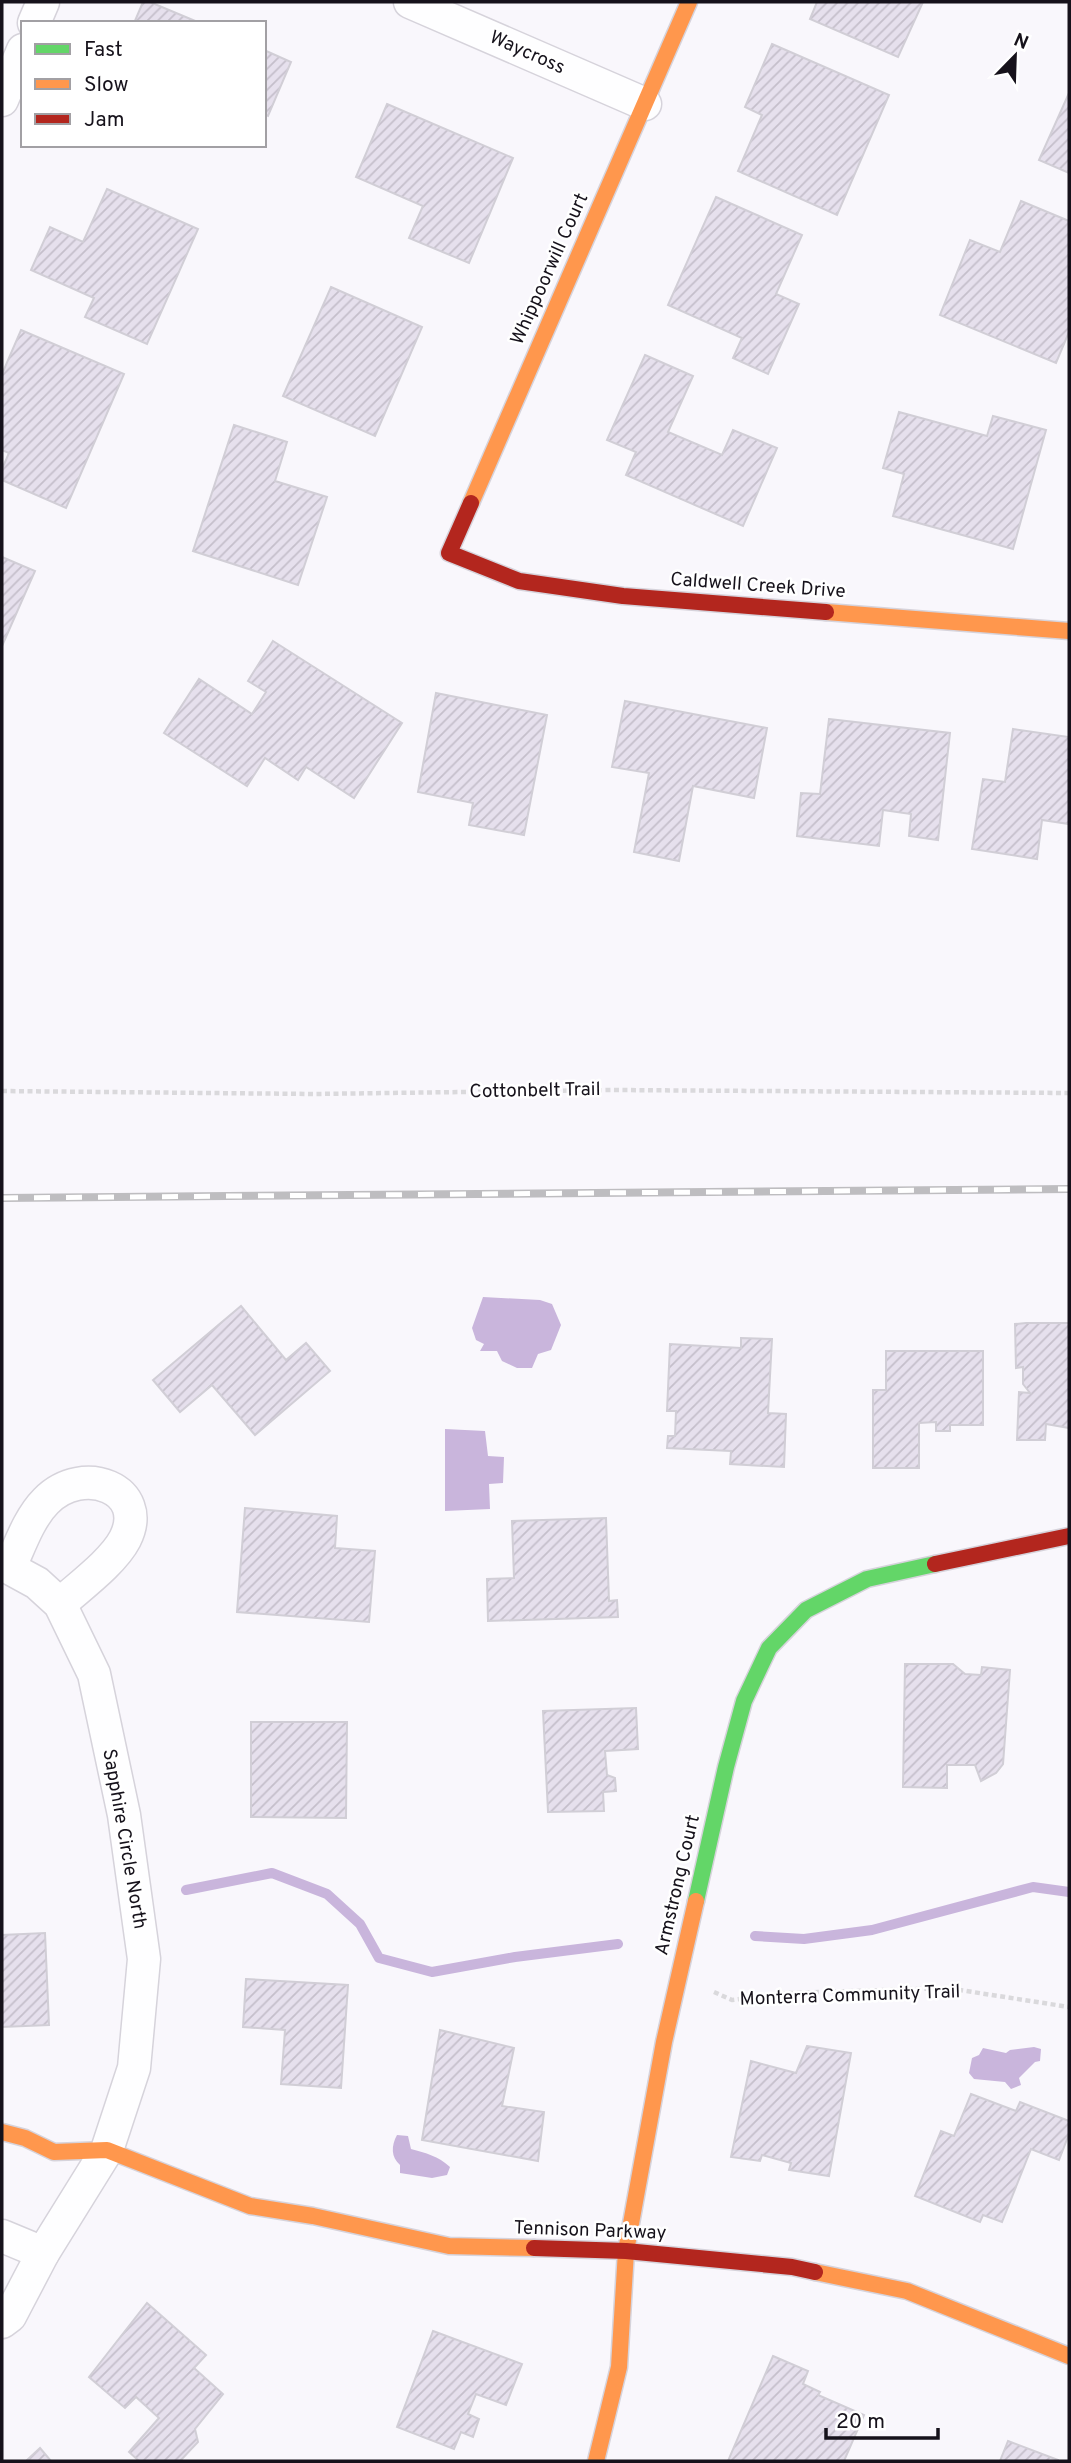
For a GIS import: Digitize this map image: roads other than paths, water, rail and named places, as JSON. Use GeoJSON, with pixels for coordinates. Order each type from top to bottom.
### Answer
{"type":"FeatureCollection","features":[{"type":"Feature","properties":{"kind":"street"},"geometry":{"type":"LineString","coordinates":[[35,21],[43,2]]}},
{"type":"Feature","properties":{"kind":"street","name":"Waycross"},"geometry":{"type":"LineString","coordinates":[[410,2],[645,104]]}},
{"type":"Feature","properties":{"kind":"street","name":"Whippoorwill Court"},"geometry":{"type":"LineString","coordinates":[[449,554],[689,2]]}},
{"type":"Feature","properties":{"kind":"street"},"geometry":{"type":"LineString","coordinates":[[2,100],[21,55]]}},
{"type":"Feature","properties":{"kind":"street","name":"Caldwell Creek Drive"},"geometry":{"type":"LineString","coordinates":[[449,554],[519,581],[624,596],[1069,631]]}},
{"type":"Feature","properties":{"kind":"street"},"geometry":{"type":"LineString","coordinates":[[6,1566],[46,1501],[65,1487],[86,1481],[104,1484],[118,1492],[128,1507],[130,1526],[124,1541],[103,1565],[60,1604]]}},
{"type":"Feature","properties":{"kind":"street","name":"Armstrong Court"},"geometry":{"type":"LineString","coordinates":[[596,2461],[619,2367],[626,2251],[664,2042],[726,1767],[744,1701],[769,1648],[806,1610],[867,1579],[1069,1536]]}},
{"type":"Feature","properties":{"kind":"street","name":"Sapphire Circle North"},"geometry":{"type":"LineString","coordinates":[[2,2322],[10,2316],[43,2253],[107,2150],[134,2068],[144,1959],[124,1815],[94,1674],[60,1604],[37,1583],[6,1566]]}},
{"type":"Feature","properties":{"kind":"street"},"geometry":{"type":"LineString","coordinates":[[2,2132],[25,2138],[54,2152],[107,2150]]}},
{"type":"Feature","properties":{"kind":"street","name":"Tennison Parkway"},"geometry":{"type":"LineString","coordinates":[[107,2150],[250,2206],[313,2216],[449,2246],[626,2251],[792,2267],[907,2291],[1069,2356]]}},
{"type":"Feature","properties":{"kind":"street"},"geometry":{"type":"LineString","coordinates":[[2,2236],[43,2253]]}},
{"type":"Feature","properties":{"kind":"waterway"},"geometry":{"type":"LineString","coordinates":[[186,1890],[272,1873],[327,1894],[360,1924],[379,1958],[432,1972],[515,1957],[618,1944]]}},
{"type":"Feature","properties":{"kind":"waterway"},"geometry":{"type":"LineString","coordinates":[[755,1936],[804,1939],[872,1930],[1033,1887],[1069,1892]]}},
{"type":"Feature","properties":{"kind":"railway"},"geometry":{"type":"LineString","coordinates":[[2,1198],[1069,1189]]}}]}
